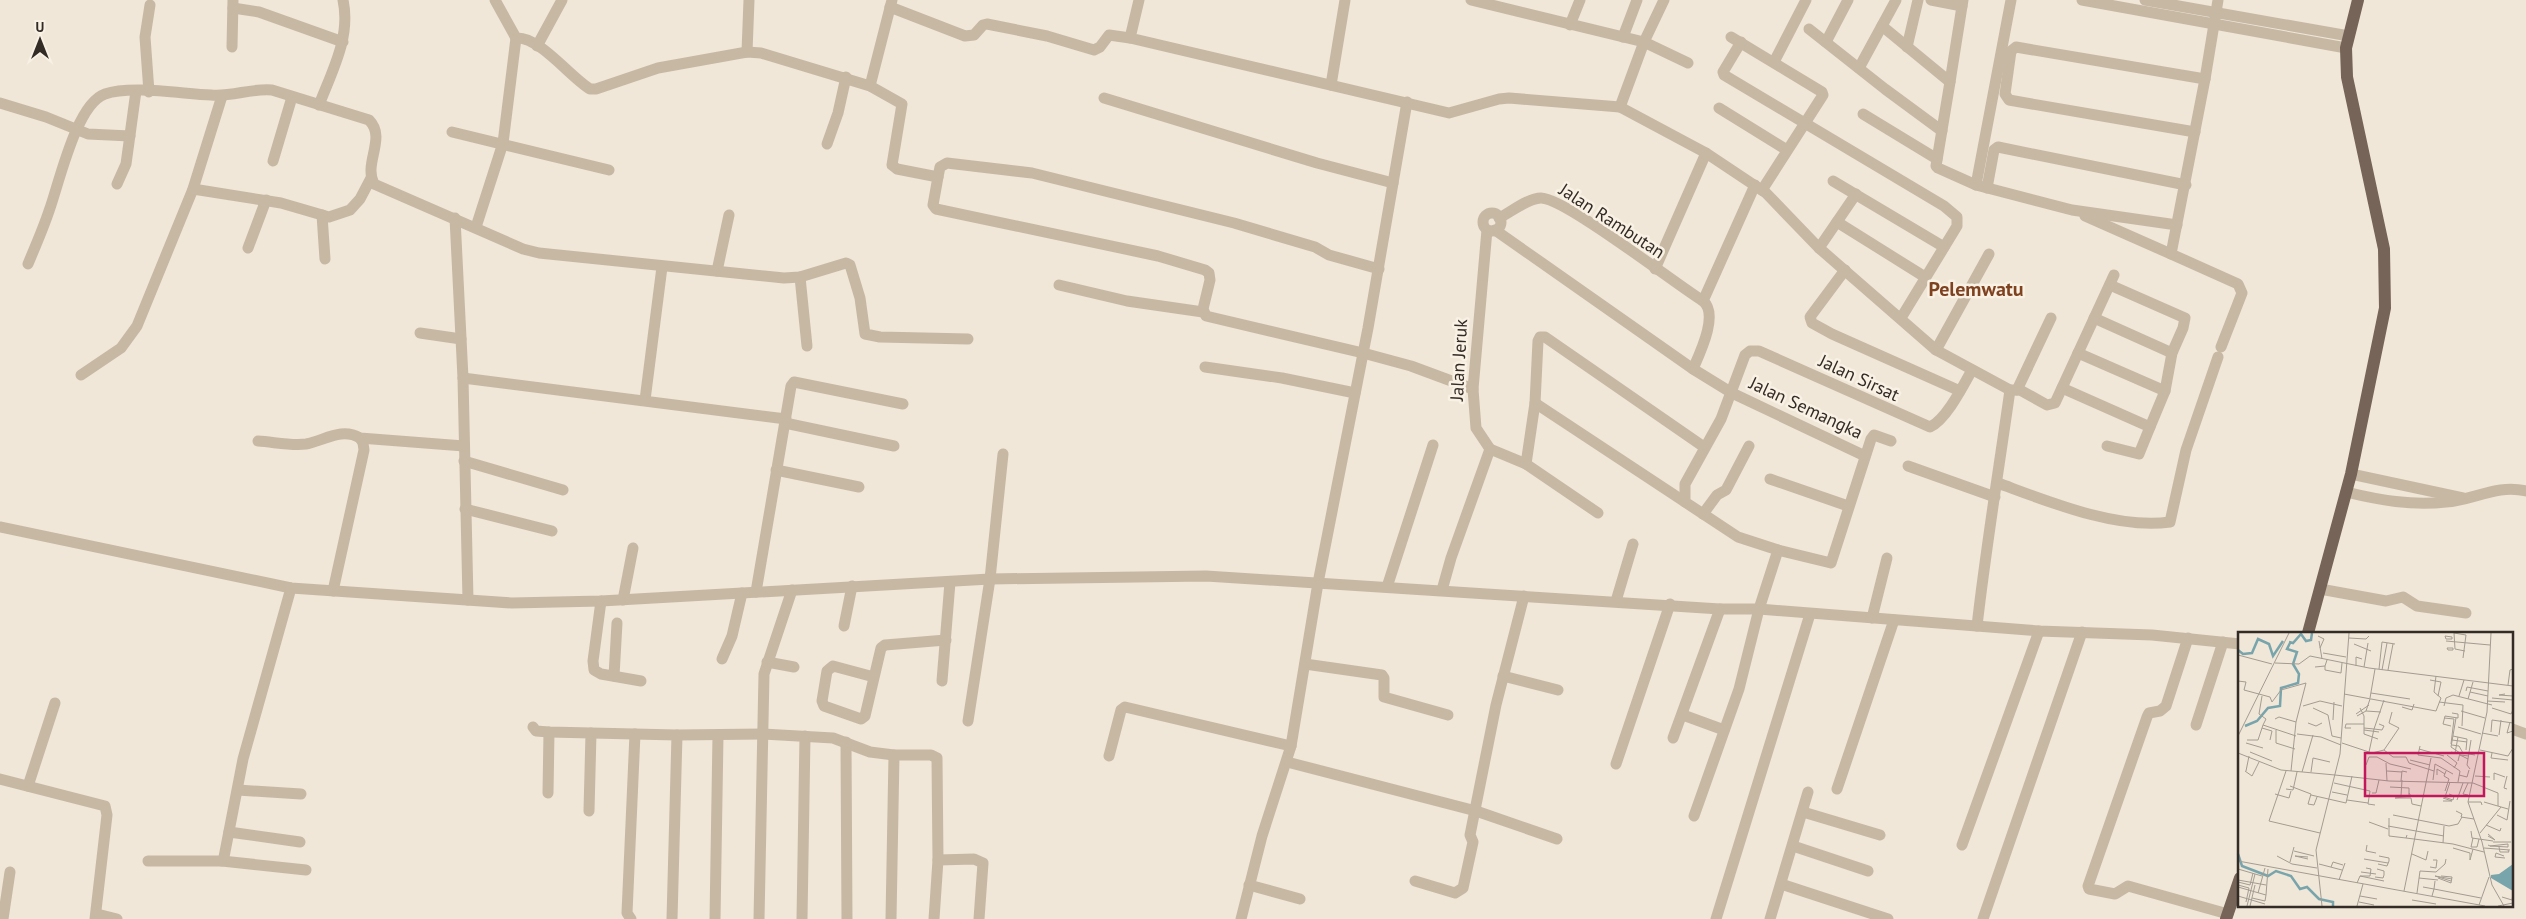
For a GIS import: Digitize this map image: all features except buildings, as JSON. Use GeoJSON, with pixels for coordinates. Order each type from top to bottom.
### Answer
{"type":"FeatureCollection","features":[{"type":"Feature","properties":{"kind":"main road"},"geometry":{"type":"LineString","coordinates":[[2308,632],[2351,474],[2385,308],[2384,249],[2349,92],[2347,42],[2358,0]]}},
{"type":"Feature","properties":{"kind":"main road"},"geometry":{"type":"LineString","coordinates":[[2227,916],[2238,884]]}},
{"type":"Feature","properties":{"kind":"street"},"geometry":{"type":"LineString","coordinates":[[320,105],[342,42],[346,15],[343,0]]}},
{"type":"Feature","properties":{"kind":"street"},"geometry":{"type":"LineString","coordinates":[[476,227],[504,143],[516,38],[496,0]]}},
{"type":"Feature","properties":{"kind":"street"},"geometry":{"type":"LineString","coordinates":[[537,46],[562,0]]}},
{"type":"Feature","properties":{"kind":"street"},"geometry":{"type":"LineString","coordinates":[[747,52],[748,0]]}},
{"type":"Feature","properties":{"kind":"street"},"geometry":{"type":"LineString","coordinates":[[1130,38],[1139,0]]}},
{"type":"Feature","properties":{"kind":"street"},"geometry":{"type":"LineString","coordinates":[[1331,85],[1346,0]]}},
{"type":"Feature","properties":{"kind":"street"},"geometry":{"type":"LineString","coordinates":[[1471,0],[1644,42],[1688,63]]}},
{"type":"Feature","properties":{"kind":"street"},"geometry":{"type":"LineString","coordinates":[[1570,25],[1580,0]]}},
{"type":"Feature","properties":{"kind":"street"},"geometry":{"type":"LineString","coordinates":[[1623,37],[1637,0]]}},
{"type":"Feature","properties":{"kind":"street"},"geometry":{"type":"LineString","coordinates":[[1620,107],[1644,42],[1664,0]]}},
{"type":"Feature","properties":{"kind":"street"},"geometry":{"type":"LineString","coordinates":[[1774,62],[1806,0]]}},
{"type":"Feature","properties":{"kind":"street"},"geometry":{"type":"LineString","coordinates":[[1826,42],[1848,0]]}},
{"type":"Feature","properties":{"kind":"street"},"geometry":{"type":"LineString","coordinates":[[1859,68],[1896,0]]}},
{"type":"Feature","properties":{"kind":"street"},"geometry":{"type":"LineString","coordinates":[[1907,46],[1918,0]]}},
{"type":"Feature","properties":{"kind":"street"},"geometry":{"type":"LineString","coordinates":[[1931,0],[1963,3],[1937,159],[1938,168],[1982,187],[2072,210],[2177,225]]}},
{"type":"Feature","properties":{"kind":"street"},"geometry":{"type":"LineString","coordinates":[[1982,187],[2011,0]]}},
{"type":"Feature","properties":{"kind":"street"},"geometry":{"type":"LineString","coordinates":[[2082,0],[2215,19],[2347,42]]}},
{"type":"Feature","properties":{"kind":"street"},"geometry":{"type":"LineString","coordinates":[[2145,0],[2215,19]]}},
{"type":"Feature","properties":{"kind":"street"},"geometry":{"type":"LineString","coordinates":[[2171,254],[2186,185],[2218,0]]}},
{"type":"Feature","properties":{"kind":"street"},"geometry":{"type":"LineString","coordinates":[[149,92],[145,65],[145,37],[152,2]]}},
{"type":"Feature","properties":{"kind":"street"},"geometry":{"type":"LineString","coordinates":[[870,86],[891,3],[965,36],[974,35],[983,25],[987,24],[1047,36],[1094,50],[1100,48],[1109,35],[1130,38],[1448,113],[1499,98],[1620,107],[1706,153],[1758,187],[1819,248],[1936,350],[2013,390],[2050,405],[2055,403],[2112,280],[2185,318],[2183,328],[2172,353],[2165,390],[2139,454],[2107,446]]}},
{"type":"Feature","properties":{"kind":"street"},"geometry":{"type":"LineString","coordinates":[[232,46],[233,4],[342,42]]}},
{"type":"Feature","properties":{"kind":"street"},"geometry":{"type":"LineString","coordinates":[[1882,26],[1950,82]]}},
{"type":"Feature","properties":{"kind":"street"},"geometry":{"type":"LineString","coordinates":[[1810,29],[1942,131]]}},
{"type":"Feature","properties":{"kind":"street"},"geometry":{"type":"LineString","coordinates":[[516,38],[526,39],[537,46],[590,89],[596,90],[658,68],[747,52],[761,53],[846,77],[870,86],[902,104],[892,165],[897,169],[938,177]]}},
{"type":"Feature","properties":{"kind":"street"},"geometry":{"type":"LineString","coordinates":[[1693,369],[1702,350],[1708,328],[1710,310],[1709,305],[1703,301],[1758,187],[1787,150],[1804,124],[1823,98],[1822,92],[1736,40],[1723,72],[1724,75],[1804,124],[1954,212],[1959,221],[1901,318]]}},
{"type":"Feature","properties":{"kind":"street"},"geometry":{"type":"LineString","coordinates":[[2195,132],[2010,100],[2006,98],[2005,94],[2011,51],[2016,47],[2205,79]]}},
{"type":"Feature","properties":{"kind":"street"},"geometry":{"type":"LineString","coordinates":[[827,144],[838,113],[846,77]]}},
{"type":"Feature","properties":{"kind":"street"},"geometry":{"type":"LineString","coordinates":[[28,264],[78,129],[95,99],[118,91],[222,96],[260,89],[369,120],[375,126],[377,133],[371,178],[360,198],[350,210],[339,215],[322,216],[266,200],[194,189]]}},
{"type":"Feature","properties":{"kind":"street"},"geometry":{"type":"LineString","coordinates":[[117,184],[126,164],[136,91]]}},
{"type":"Feature","properties":{"kind":"street"},"geometry":{"type":"LineString","coordinates":[[81,375],[121,348],[137,326],[194,189],[222,96]]}},
{"type":"Feature","properties":{"kind":"street"},"geometry":{"type":"LineString","coordinates":[[274,161],[292,97]]}},
{"type":"Feature","properties":{"kind":"street"},"geometry":{"type":"LineString","coordinates":[[1104,98],[1289,155],[1393,183]]}},
{"type":"Feature","properties":{"kind":"street"},"geometry":{"type":"LineString","coordinates":[[1241,919],[1262,836],[1291,746],[1318,583],[1363,353],[1407,102]]}},
{"type":"Feature","properties":{"kind":"street"},"geometry":{"type":"LineString","coordinates":[[0,104],[78,129],[88,134],[130,136]]}},
{"type":"Feature","properties":{"kind":"street"},"geometry":{"type":"LineString","coordinates":[[1718,108],[1787,150]]}},
{"type":"Feature","properties":{"kind":"street"},"geometry":{"type":"LineString","coordinates":[[1863,114],[1937,159]]}},
{"type":"Feature","properties":{"kind":"street"},"geometry":{"type":"LineString","coordinates":[[452,132],[504,143],[609,170]]}},
{"type":"Feature","properties":{"kind":"street"},"geometry":{"type":"LineString","coordinates":[[1982,187],[1994,150],[1998,148],[2186,185]]}},
{"type":"Feature","properties":{"kind":"street"},"geometry":{"type":"LineString","coordinates":[[1655,269],[1706,153]]}},
{"type":"Feature","properties":{"kind":"street"},"geometry":{"type":"LineString","coordinates":[[1203,312],[1210,280],[1209,273],[1205,270],[1148,254],[936,209],[933,205],[940,167],[947,163],[1032,173],[1234,223],[1315,247],[1328,255],[1378,269]]}},
{"type":"Feature","properties":{"kind":"street"},"geometry":{"type":"LineString","coordinates":[[371,178],[374,184],[386,191],[455,218],[523,249],[539,253],[784,278],[800,278],[846,263],[850,265],[860,298],[863,330],[870,336],[968,339]]}},
{"type":"Feature","properties":{"kind":"street"},"geometry":{"type":"LineString","coordinates":[[1833,181],[1944,247]]}},
{"type":"Feature","properties":{"kind":"street"},"geometry":{"type":"LineString","coordinates":[[1819,248],[1856,194]]}},
{"type":"Feature","properties":{"kind":"street","name":"Jalan Rambutan"},"geometry":{"type":"LineString","coordinates":[[1491,230],[1483,223],[1486,215],[1492,214],[1499,218],[1535,199],[1550,200],[1580,217],[1703,301]]}},
{"type":"Feature","properties":{"kind":"street"},"geometry":{"type":"LineString","coordinates":[[248,248],[266,200]]}},
{"type":"Feature","properties":{"kind":"street"},"geometry":{"type":"LineString","coordinates":[[1998,483],[2076,511],[2124,521],[2170,522],[2186,450],[2242,293],[2242,288],[2238,284],[2072,210]]}},
{"type":"Feature","properties":{"kind":"street"},"geometry":{"type":"LineString","coordinates":[[322,216],[325,259]]}},
{"type":"Feature","properties":{"kind":"street"},"geometry":{"type":"LineString","coordinates":[[717,271],[729,216]]}},
{"type":"Feature","properties":{"kind":"street"},"geometry":{"type":"LineString","coordinates":[[455,218],[463,378],[468,600]]}},
{"type":"Feature","properties":{"kind":"street"},"geometry":{"type":"LineString","coordinates":[[1837,222],[1925,277]]}},
{"type":"Feature","properties":{"kind":"street","name":"Jalan Semangka"},"geometry":{"type":"LineString","coordinates":[[1491,230],[1693,369],[1732,393],[1865,456]]}},
{"type":"Feature","properties":{"kind":"street","name":"Jalan Jeruk"},"geometry":{"type":"LineString","coordinates":[[1491,230],[1473,389],[1476,428],[1490,448],[1526,464],[1598,513]]}},
{"type":"Feature","properties":{"kind":"street"},"geometry":{"type":"LineString","coordinates":[[1936,350],[1989,254]]}},
{"type":"Feature","properties":{"kind":"street"},"geometry":{"type":"LineString","coordinates":[[645,400],[662,267]]}},
{"type":"Feature","properties":{"kind":"street"},"geometry":{"type":"LineString","coordinates":[[1845,270],[1810,317],[1812,323],[1832,334],[1960,390]]}},
{"type":"Feature","properties":{"kind":"street"},"geometry":{"type":"LineString","coordinates":[[800,278],[807,346]]}},
{"type":"Feature","properties":{"kind":"street"},"geometry":{"type":"LineString","coordinates":[[1059,285],[1127,301],[1203,312],[1206,316],[1411,366],[1473,389]]}},
{"type":"Feature","properties":{"kind":"street"},"geometry":{"type":"LineString","coordinates":[[1977,626],[1985,553],[2013,390],[2051,318]]}},
{"type":"Feature","properties":{"kind":"street"},"geometry":{"type":"LineString","coordinates":[[2094,318],[2172,353]]}},
{"type":"Feature","properties":{"kind":"street"},"geometry":{"type":"LineString","coordinates":[[420,333],[461,338]]}},
{"type":"Feature","properties":{"kind":"street"},"geometry":{"type":"LineString","coordinates":[[1526,464],[1535,403],[1538,342],[1540,337],[1545,337],[1704,447]]}},
{"type":"Feature","properties":{"kind":"street","name":"Jalan Sirsat"},"geometry":{"type":"LineString","coordinates":[[1732,393],[1745,355],[1754,350],[1930,427],[1935,425],[1972,370]]}},
{"type":"Feature","properties":{"kind":"street"},"geometry":{"type":"LineString","coordinates":[[2078,353],[2165,390]]}},
{"type":"Feature","properties":{"kind":"street"},"geometry":{"type":"LineString","coordinates":[[1206,367],[1282,378],[1355,394]]}},
{"type":"Feature","properties":{"kind":"street"},"geometry":{"type":"LineString","coordinates":[[463,378],[645,400],[786,421],[894,446]]}},
{"type":"Feature","properties":{"kind":"street"},"geometry":{"type":"LineString","coordinates":[[756,592],[791,386],[794,382],[903,404]]}},
{"type":"Feature","properties":{"kind":"street"},"geometry":{"type":"LineString","coordinates":[[2062,388],[2150,427]]}},
{"type":"Feature","properties":{"kind":"street"},"geometry":{"type":"LineString","coordinates":[[1685,502],[1685,484],[1721,419],[1732,393]]}},
{"type":"Feature","properties":{"kind":"street"},"geometry":{"type":"LineString","coordinates":[[1535,403],[1738,537],[1778,550],[1831,563],[1872,436],[1891,441]]}},
{"type":"Feature","properties":{"kind":"street"},"geometry":{"type":"LineString","coordinates":[[258,441],[306,444],[331,434],[464,446]]}},
{"type":"Feature","properties":{"kind":"street"},"geometry":{"type":"LineString","coordinates":[[333,591],[364,450],[364,443],[360,438]]}},
{"type":"Feature","properties":{"kind":"street"},"geometry":{"type":"LineString","coordinates":[[1387,587],[1433,445]]}},
{"type":"Feature","properties":{"kind":"street"},"geometry":{"type":"LineString","coordinates":[[1702,514],[1717,495],[1726,490],[1748,446]]}},
{"type":"Feature","properties":{"kind":"street"},"geometry":{"type":"LineString","coordinates":[[1442,590],[1451,558],[1490,448]]}},
{"type":"Feature","properties":{"kind":"street"},"geometry":{"type":"LineString","coordinates":[[968,721],[990,579],[1003,454]]}},
{"type":"Feature","properties":{"kind":"street"},"geometry":{"type":"LineString","coordinates":[[464,461],[563,490]]}},
{"type":"Feature","properties":{"kind":"street"},"geometry":{"type":"LineString","coordinates":[[1908,466],[1995,497]]}},
{"type":"Feature","properties":{"kind":"street"},"geometry":{"type":"LineString","coordinates":[[776,470],[859,487]]}},
{"type":"Feature","properties":{"kind":"street"},"geometry":{"type":"LineString","coordinates":[[2351,474],[2430,489],[2467,499]]}},
{"type":"Feature","properties":{"kind":"street"},"geometry":{"type":"LineString","coordinates":[[1770,479],[1848,506]]}},
{"type":"Feature","properties":{"kind":"street"},"geometry":{"type":"LineString","coordinates":[[2346,492],[2410,503],[2428,504],[2467,499],[2503,488],[2526,491]]}},
{"type":"Feature","properties":{"kind":"street"},"geometry":{"type":"LineString","coordinates":[[465,509],[552,531]]}},
{"type":"Feature","properties":{"kind":"street"},"geometry":{"type":"LineString","coordinates":[[0,527],[291,588],[512,603],[623,600],[990,579],[1206,576],[1670,604],[1720,609],[1759,609],[1977,626],[2188,638],[2238,644]]}},
{"type":"Feature","properties":{"kind":"street"},"geometry":{"type":"LineString","coordinates":[[1616,601],[1633,544]]}},
{"type":"Feature","properties":{"kind":"street"},"geometry":{"type":"LineString","coordinates":[[623,600],[633,548]]}},
{"type":"Feature","properties":{"kind":"street"},"geometry":{"type":"LineString","coordinates":[[1694,816],[1739,689],[1759,609],[1778,550]]}},
{"type":"Feature","properties":{"kind":"street"},"geometry":{"type":"LineString","coordinates":[[1872,618],[1887,558]]}},
{"type":"Feature","properties":{"kind":"street"},"geometry":{"type":"LineString","coordinates":[[942,681],[950,582]]}},
{"type":"Feature","properties":{"kind":"street"},"geometry":{"type":"LineString","coordinates":[[844,626],[852,586]]}},
{"type":"Feature","properties":{"kind":"street"},"geometry":{"type":"LineString","coordinates":[[222,861],[243,759],[291,588]]}},
{"type":"Feature","properties":{"kind":"street"},"geometry":{"type":"LineString","coordinates":[[2320,589],[2386,600],[2403,598],[2416,606],[2466,613]]}},
{"type":"Feature","properties":{"kind":"street"},"geometry":{"type":"LineString","coordinates":[[759,919],[764,674],[792,590]]}},
{"type":"Feature","properties":{"kind":"street"},"geometry":{"type":"LineString","coordinates":[[722,659],[732,636],[742,593]]}},
{"type":"Feature","properties":{"kind":"street"},"geometry":{"type":"LineString","coordinates":[[1415,881],[1455,893],[1462,890],[1473,842],[1470,835],[1503,676],[1524,596]]}},
{"type":"Feature","properties":{"kind":"street"},"geometry":{"type":"LineString","coordinates":[[601,601],[593,661],[594,670],[641,681]]}},
{"type":"Feature","properties":{"kind":"street"},"geometry":{"type":"LineString","coordinates":[[1616,764],[1670,604]]}},
{"type":"Feature","properties":{"kind":"street"},"geometry":{"type":"LineString","coordinates":[[1673,738],[1720,609]]}},
{"type":"Feature","properties":{"kind":"street"},"geometry":{"type":"LineString","coordinates":[[1716,919],[1810,614]]}},
{"type":"Feature","properties":{"kind":"street"},"geometry":{"type":"LineString","coordinates":[[1837,789],[1894,620]]}},
{"type":"Feature","properties":{"kind":"street"},"geometry":{"type":"LineString","coordinates":[[614,676],[616,623]]}},
{"type":"Feature","properties":{"kind":"street"},"geometry":{"type":"LineString","coordinates":[[1962,845],[2039,630]]}},
{"type":"Feature","properties":{"kind":"street"},"geometry":{"type":"LineString","coordinates":[[1983,919],[2082,632]]}},
{"type":"Feature","properties":{"kind":"street"},"geometry":{"type":"LineString","coordinates":[[2188,638],[2166,706],[2160,711],[2149,713],[2088,886],[2090,889],[2115,894],[2128,886],[2227,916]]}},
{"type":"Feature","properties":{"kind":"street"},"geometry":{"type":"LineString","coordinates":[[874,677],[833,666],[827,671],[822,702],[824,706],[861,719],[865,716],[881,648],[885,645],[946,640]]}},
{"type":"Feature","properties":{"kind":"street"},"geometry":{"type":"LineString","coordinates":[[2196,725],[2223,642]]}},
{"type":"Feature","properties":{"kind":"street"},"geometry":{"type":"LineString","coordinates":[[767,662],[794,667]]}},
{"type":"Feature","properties":{"kind":"street"},"geometry":{"type":"LineString","coordinates":[[1304,664],[1382,675],[1384,678],[1384,697],[1448,715]]}},
{"type":"Feature","properties":{"kind":"street"},"geometry":{"type":"LineString","coordinates":[[1503,676],[1558,690]]}},
{"type":"Feature","properties":{"kind":"street"},"geometry":{"type":"LineString","coordinates":[[28,786],[55,703]]}},
{"type":"Feature","properties":{"kind":"street"},"geometry":{"type":"LineString","coordinates":[[1109,756],[1121,710],[1125,707],[1291,746]]}},
{"type":"Feature","properties":{"kind":"street"},"geometry":{"type":"LineString","coordinates":[[1682,714],[1724,730]]}},
{"type":"Feature","properties":{"kind":"street"},"geometry":{"type":"LineString","coordinates":[[533,727],[536,730],[549,732],[677,735],[763,734],[833,738],[870,752],[894,755],[931,755],[938,758],[938,860],[934,919]]}},
{"type":"Feature","properties":{"kind":"street"},"geometry":{"type":"LineString","coordinates":[[2514,730],[2526,734]]}},
{"type":"Feature","properties":{"kind":"street"},"geometry":{"type":"LineString","coordinates":[[548,793],[549,732]]}},
{"type":"Feature","properties":{"kind":"street"},"geometry":{"type":"LineString","coordinates":[[589,811],[591,733]]}},
{"type":"Feature","properties":{"kind":"street"},"geometry":{"type":"LineString","coordinates":[[631,919],[627,913],[635,734]]}},
{"type":"Feature","properties":{"kind":"street"},"geometry":{"type":"LineString","coordinates":[[672,919],[677,735]]}},
{"type":"Feature","properties":{"kind":"street"},"geometry":{"type":"LineString","coordinates":[[715,919],[718,735]]}},
{"type":"Feature","properties":{"kind":"street"},"geometry":{"type":"LineString","coordinates":[[802,919],[805,736]]}},
{"type":"Feature","properties":{"kind":"street"},"geometry":{"type":"LineString","coordinates":[[846,742],[847,919]]}},
{"type":"Feature","properties":{"kind":"street"},"geometry":{"type":"LineString","coordinates":[[891,919],[894,755]]}},
{"type":"Feature","properties":{"kind":"street"},"geometry":{"type":"LineString","coordinates":[[1287,762],[1476,812],[1557,839]]}},
{"type":"Feature","properties":{"kind":"street"},"geometry":{"type":"LineString","coordinates":[[0,779],[105,806],[107,815],[96,916],[117,919]]}},
{"type":"Feature","properties":{"kind":"street"},"geometry":{"type":"LineString","coordinates":[[238,790],[301,794]]}},
{"type":"Feature","properties":{"kind":"street"},"geometry":{"type":"LineString","coordinates":[[1770,919],[1808,792]]}},
{"type":"Feature","properties":{"kind":"street"},"geometry":{"type":"LineString","coordinates":[[1803,812],[1880,835]]}},
{"type":"Feature","properties":{"kind":"street"},"geometry":{"type":"LineString","coordinates":[[229,832],[300,842]]}},
{"type":"Feature","properties":{"kind":"street"},"geometry":{"type":"LineString","coordinates":[[1793,846],[1868,871]]}},
{"type":"Feature","properties":{"kind":"street"},"geometry":{"type":"LineString","coordinates":[[938,860],[974,859],[983,863],[979,919]]}},
{"type":"Feature","properties":{"kind":"street"},"geometry":{"type":"LineString","coordinates":[[148,861],[222,861],[306,870]]}},
{"type":"Feature","properties":{"kind":"street"},"geometry":{"type":"LineString","coordinates":[[3,919],[10,872]]}},
{"type":"Feature","properties":{"kind":"street"},"geometry":{"type":"LineString","coordinates":[[1781,884],[1888,919]]}},
{"type":"Feature","properties":{"kind":"street"},"geometry":{"type":"LineString","coordinates":[[1249,885],[1300,899]]}},
{"type":"Feature","properties":{"kind":"district","name":"Pelemwatu"},"geometry":{"type":"Point","coordinates":[1976,289]}}]}
